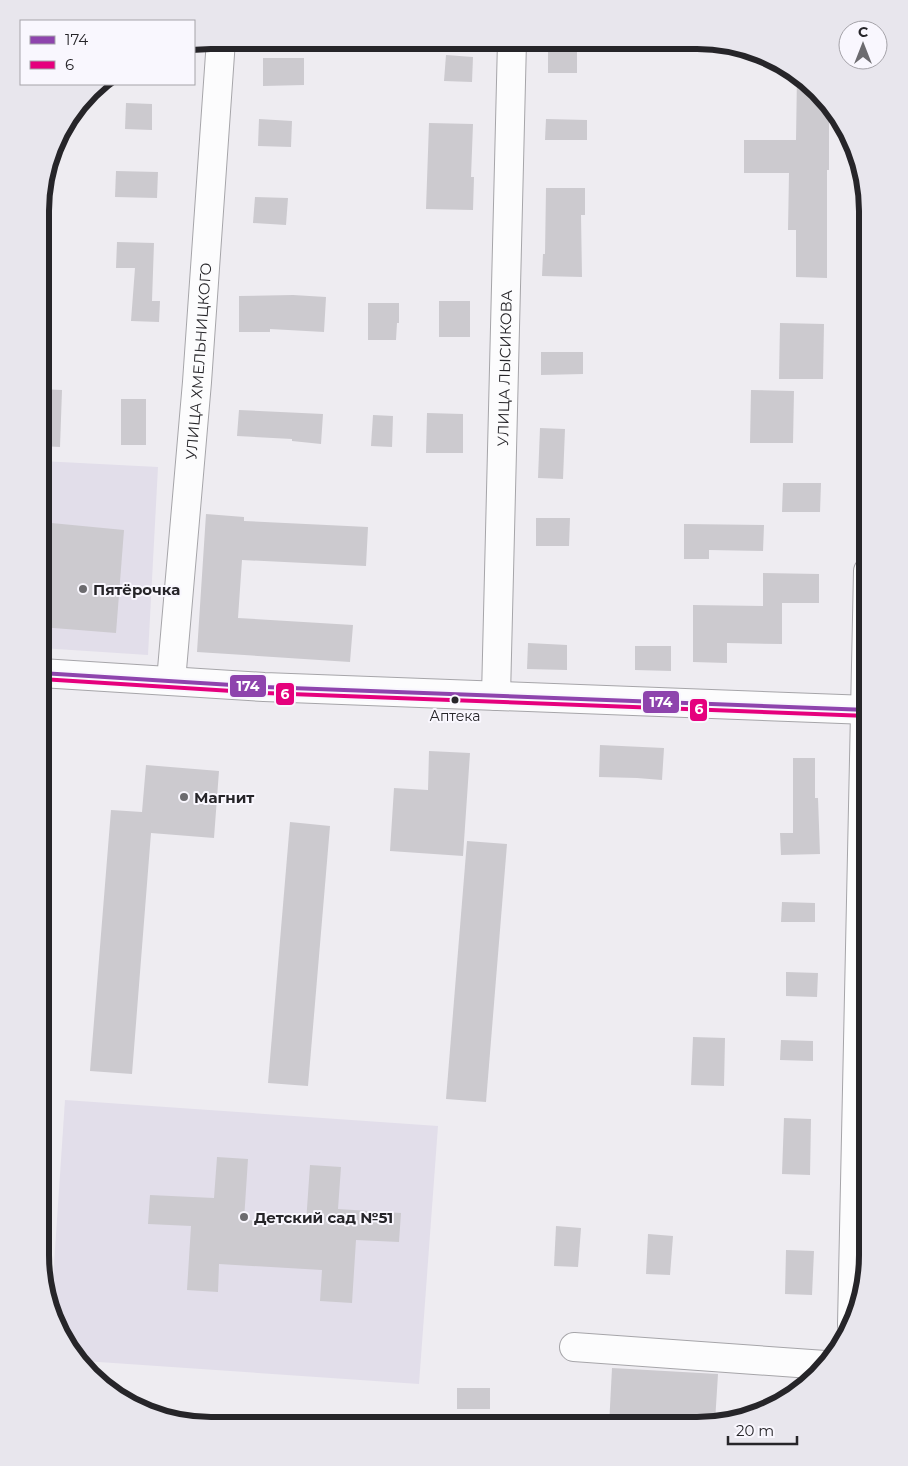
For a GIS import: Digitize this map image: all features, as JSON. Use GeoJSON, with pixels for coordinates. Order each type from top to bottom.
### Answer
{"type":"FeatureCollection","features":[{"type":"Feature","properties":{"kind":"street","name":"УЛИЦА ХМЕЛЬНИЦКОГО"},"geometry":{"type":"LineString","coordinates":[[171,681],[197,382],[220,49]]}},
{"type":"Feature","properties":{"kind":"street","name":"УЛИЦА ЛЫСИКОВА"},"geometry":{"type":"LineString","coordinates":[[496,696],[512,49]]}},
{"type":"Feature","properties":{"kind":"street"},"geometry":{"type":"LineString","coordinates":[[49,673],[272,687],[859,710]]}},
{"type":"Feature","properties":{"kind":"street"},"geometry":{"type":"LineString","coordinates":[[853,1301],[859,1018]]}},
{"type":"Feature","properties":{"kind":"street"},"geometry":{"type":"LineString","coordinates":[[574,1347],[817,1364]]}},
{"type":"Feature","properties":{"kind":"shaded area"},"geometry":{"type":"Polygon","coordinates":[[[49,461],[158,467],[148,655],[49,649],[49,461]]]}},
{"type":"Feature","properties":{"kind":"shaded area","name":"Детский сад №51"},"geometry":{"type":"Polygon","coordinates":[[[65,1100],[438,1126],[419,1384],[88,1361],[70,1336],[61,1317],[52,1289],[65,1100]]]}},
{"type":"Feature","properties":{"kind":"building"},"geometry":{"type":"Polygon","coordinates":[[[548,50],[577,50],[577,73],[548,73],[548,50]]]}},
{"type":"Feature","properties":{"kind":"building"},"geometry":{"type":"Polygon","coordinates":[[[446,55],[473,57],[472,82],[444,81],[446,55]]]}},
{"type":"Feature","properties":{"kind":"building"},"geometry":{"type":"Polygon","coordinates":[[[263,58],[304,58],[304,85],[263,86],[263,58]]]}},
{"type":"Feature","properties":{"kind":"building"},"geometry":{"type":"Polygon","coordinates":[[[797,83],[812,96],[829,116],[827,278],[796,277],[796,230],[788,230],[789,173],[744,173],[744,140],[796,140],[797,83]]]}},
{"type":"Feature","properties":{"kind":"building"},"geometry":{"type":"Polygon","coordinates":[[[126,103],[152,104],[152,130],[125,129],[126,103]]]}},
{"type":"Feature","properties":{"kind":"building"},"geometry":{"type":"Polygon","coordinates":[[[259,119],[292,121],[291,147],[258,146],[259,119]]]}},
{"type":"Feature","properties":{"kind":"building"},"geometry":{"type":"Polygon","coordinates":[[[546,119],[587,120],[587,140],[545,140],[546,119]]]}},
{"type":"Feature","properties":{"kind":"building"},"geometry":{"type":"Polygon","coordinates":[[[429,123],[473,124],[471,177],[474,177],[473,210],[426,209],[429,123]]]}},
{"type":"Feature","properties":{"kind":"building"},"geometry":{"type":"Polygon","coordinates":[[[116,171],[158,172],[157,198],[115,197],[116,171]]]}},
{"type":"Feature","properties":{"kind":"building"},"geometry":{"type":"Polygon","coordinates":[[[546,188],[585,188],[585,215],[581,215],[582,277],[542,276],[543,254],[545,254],[546,188]]]}},
{"type":"Feature","properties":{"kind":"building"},"geometry":{"type":"Polygon","coordinates":[[[255,197],[288,198],[286,225],[253,223],[255,197]]]}},
{"type":"Feature","properties":{"kind":"building"},"geometry":{"type":"Polygon","coordinates":[[[117,242],[154,243],[152,301],[160,301],[159,322],[131,321],[135,268],[116,268],[117,242]]]}},
{"type":"Feature","properties":{"kind":"building"},"geometry":{"type":"Polygon","coordinates":[[[293,295],[326,297],[324,332],[270,329],[270,332],[239,332],[239,296],[293,295]]]}},
{"type":"Feature","properties":{"kind":"building"},"geometry":{"type":"Polygon","coordinates":[[[439,301],[470,301],[470,337],[439,337],[439,301]]]}},
{"type":"Feature","properties":{"kind":"building"},"geometry":{"type":"Polygon","coordinates":[[[368,303],[399,303],[399,323],[397,323],[396,340],[368,340],[368,303]]]}},
{"type":"Feature","properties":{"kind":"building"},"geometry":{"type":"Polygon","coordinates":[[[780,323],[824,324],[823,379],[779,379],[780,323]]]}},
{"type":"Feature","properties":{"kind":"building"},"geometry":{"type":"Polygon","coordinates":[[[541,352],[583,352],[583,374],[541,375],[541,352]]]}},
{"type":"Feature","properties":{"kind":"building"},"geometry":{"type":"Polygon","coordinates":[[[49,389],[62,390],[60,447],[49,446],[49,389]]]}},
{"type":"Feature","properties":{"kind":"building"},"geometry":{"type":"Polygon","coordinates":[[[751,390],[794,391],[793,443],[750,443],[751,390]]]}},
{"type":"Feature","properties":{"kind":"building"},"geometry":{"type":"Polygon","coordinates":[[[121,399],[146,399],[146,445],[121,445],[121,399]]]}},
{"type":"Feature","properties":{"kind":"building"},"geometry":{"type":"Polygon","coordinates":[[[239,410],[323,414],[321,444],[292,441],[292,439],[237,436],[239,410]]]}},
{"type":"Feature","properties":{"kind":"building"},"geometry":{"type":"Polygon","coordinates":[[[427,413],[463,414],[463,453],[426,453],[427,413]]]}},
{"type":"Feature","properties":{"kind":"building"},"geometry":{"type":"Polygon","coordinates":[[[373,415],[393,416],[392,447],[371,446],[373,415]]]}},
{"type":"Feature","properties":{"kind":"building"},"geometry":{"type":"Polygon","coordinates":[[[540,428],[565,429],[563,479],[538,478],[540,428]]]}},
{"type":"Feature","properties":{"kind":"building"},"geometry":{"type":"Polygon","coordinates":[[[783,483],[821,483],[820,512],[782,512],[783,483]]]}},
{"type":"Feature","properties":{"kind":"building"},"geometry":{"type":"Polygon","coordinates":[[[206,514],[244,517],[244,521],[368,527],[366,566],[242,560],[238,618],[353,625],[350,662],[197,652],[206,514]]]}},
{"type":"Feature","properties":{"kind":"building"},"geometry":{"type":"Polygon","coordinates":[[[536,518],[570,518],[569,546],[536,546],[536,518]]]}},
{"type":"Feature","properties":{"kind":"building"},"geometry":{"type":"Polygon","coordinates":[[[49,523],[124,530],[116,633],[49,628],[49,523]]]}},
{"type":"Feature","properties":{"kind":"building"},"geometry":{"type":"Polygon","coordinates":[[[684,524],[764,525],[763,551],[709,550],[709,559],[684,559],[684,524]]]}},
{"type":"Feature","properties":{"kind":"building"},"geometry":{"type":"Polygon","coordinates":[[[763,573],[819,574],[819,603],[782,603],[782,644],[727,643],[727,663],[693,662],[693,605],[763,606],[763,573]]]}},
{"type":"Feature","properties":{"kind":"building"},"geometry":{"type":"Polygon","coordinates":[[[528,643],[567,645],[567,670],[527,669],[528,643]]]}},
{"type":"Feature","properties":{"kind":"building"},"geometry":{"type":"Polygon","coordinates":[[[635,646],[671,646],[671,671],[635,670],[635,646]]]}},
{"type":"Feature","properties":{"kind":"building"},"geometry":{"type":"Polygon","coordinates":[[[600,745],[664,748],[662,780],[599,777],[600,745]]]}},
{"type":"Feature","properties":{"kind":"building"},"geometry":{"type":"Polygon","coordinates":[[[429,751],[470,753],[463,856],[390,851],[394,788],[428,790],[429,751]]]}},
{"type":"Feature","properties":{"kind":"building"},"geometry":{"type":"Polygon","coordinates":[[[793,758],[815,758],[815,798],[818,798],[820,854],[781,855],[780,833],[793,833],[793,758]]]}},
{"type":"Feature","properties":{"kind":"building"},"geometry":{"type":"Polygon","coordinates":[[[146,765],[219,771],[214,838],[151,833],[132,1074],[90,1071],[111,810],[142,812],[146,765]]]}},
{"type":"Feature","properties":{"kind":"building"},"geometry":{"type":"Polygon","coordinates":[[[290,822],[330,826],[308,1086],[268,1083],[290,822]]]}},
{"type":"Feature","properties":{"kind":"building"},"geometry":{"type":"Polygon","coordinates":[[[467,841],[507,844],[486,1102],[446,1099],[467,841]]]}},
{"type":"Feature","properties":{"kind":"building"},"geometry":{"type":"Polygon","coordinates":[[[782,902],[815,903],[815,922],[781,922],[782,902]]]}},
{"type":"Feature","properties":{"kind":"building"},"geometry":{"type":"Polygon","coordinates":[[[786,972],[818,973],[817,997],[786,996],[786,972]]]}},
{"type":"Feature","properties":{"kind":"building"},"geometry":{"type":"Polygon","coordinates":[[[693,1037],[725,1038],[724,1086],[691,1085],[693,1037]]]}},
{"type":"Feature","properties":{"kind":"building"},"geometry":{"type":"Polygon","coordinates":[[[781,1040],[813,1041],[813,1061],[780,1060],[781,1040]]]}},
{"type":"Feature","properties":{"kind":"building"},"geometry":{"type":"Polygon","coordinates":[[[784,1118],[811,1119],[810,1175],[782,1174],[784,1118]]]}},
{"type":"Feature","properties":{"kind":"building"},"geometry":{"type":"Polygon","coordinates":[[[217,1157],[248,1159],[244,1220],[306,1223],[310,1165],[341,1167],[338,1209],[401,1213],[399,1242],[356,1240],[352,1303],[320,1301],[322,1270],[219,1264],[218,1292],[187,1290],[191,1226],[148,1224],[150,1195],[214,1198],[217,1157]]]}},
{"type":"Feature","properties":{"kind":"building"},"geometry":{"type":"Polygon","coordinates":[[[556,1226],[581,1228],[578,1267],[554,1266],[556,1226]]]}},
{"type":"Feature","properties":{"kind":"building"},"geometry":{"type":"Polygon","coordinates":[[[648,1234],[673,1236],[670,1275],[646,1274],[648,1234]]]}},
{"type":"Feature","properties":{"kind":"building"},"geometry":{"type":"Polygon","coordinates":[[[786,1250],[814,1251],[812,1295],[785,1294],[786,1250]]]}},
{"type":"Feature","properties":{"kind":"building"},"geometry":{"type":"Polygon","coordinates":[[[612,1368],[718,1374],[715,1416],[609,1417],[612,1368]]]}},
{"type":"Feature","properties":{"kind":"building"},"geometry":{"type":"Polygon","coordinates":[[[457,1388],[490,1388],[490,1409],[457,1409],[457,1388]]]}},
{"type":"Feature","properties":{"kind":"transit line","name":"174"},"geometry":{"type":"LineString","coordinates":[[49,674],[264,687],[859,710]]}},
{"type":"Feature","properties":{"kind":"transit line","name":"6"},"geometry":{"type":"LineString","coordinates":[[49,680],[264,693],[859,716]]}},
{"type":"Feature","properties":{"kind":"place","name":"Пятёрочка"},"geometry":{"type":"Point","coordinates":[83,589]}},
{"type":"Feature","properties":{"kind":"place","name":"Аптека"},"geometry":{"type":"Point","coordinates":[455,700]}},
{"type":"Feature","properties":{"kind":"place","name":"Магнит"},"geometry":{"type":"Point","coordinates":[184,797]}},
{"type":"Feature","properties":{"kind":"place","name":"Детский сад №51"},"geometry":{"type":"Point","coordinates":[244,1217]}}]}
